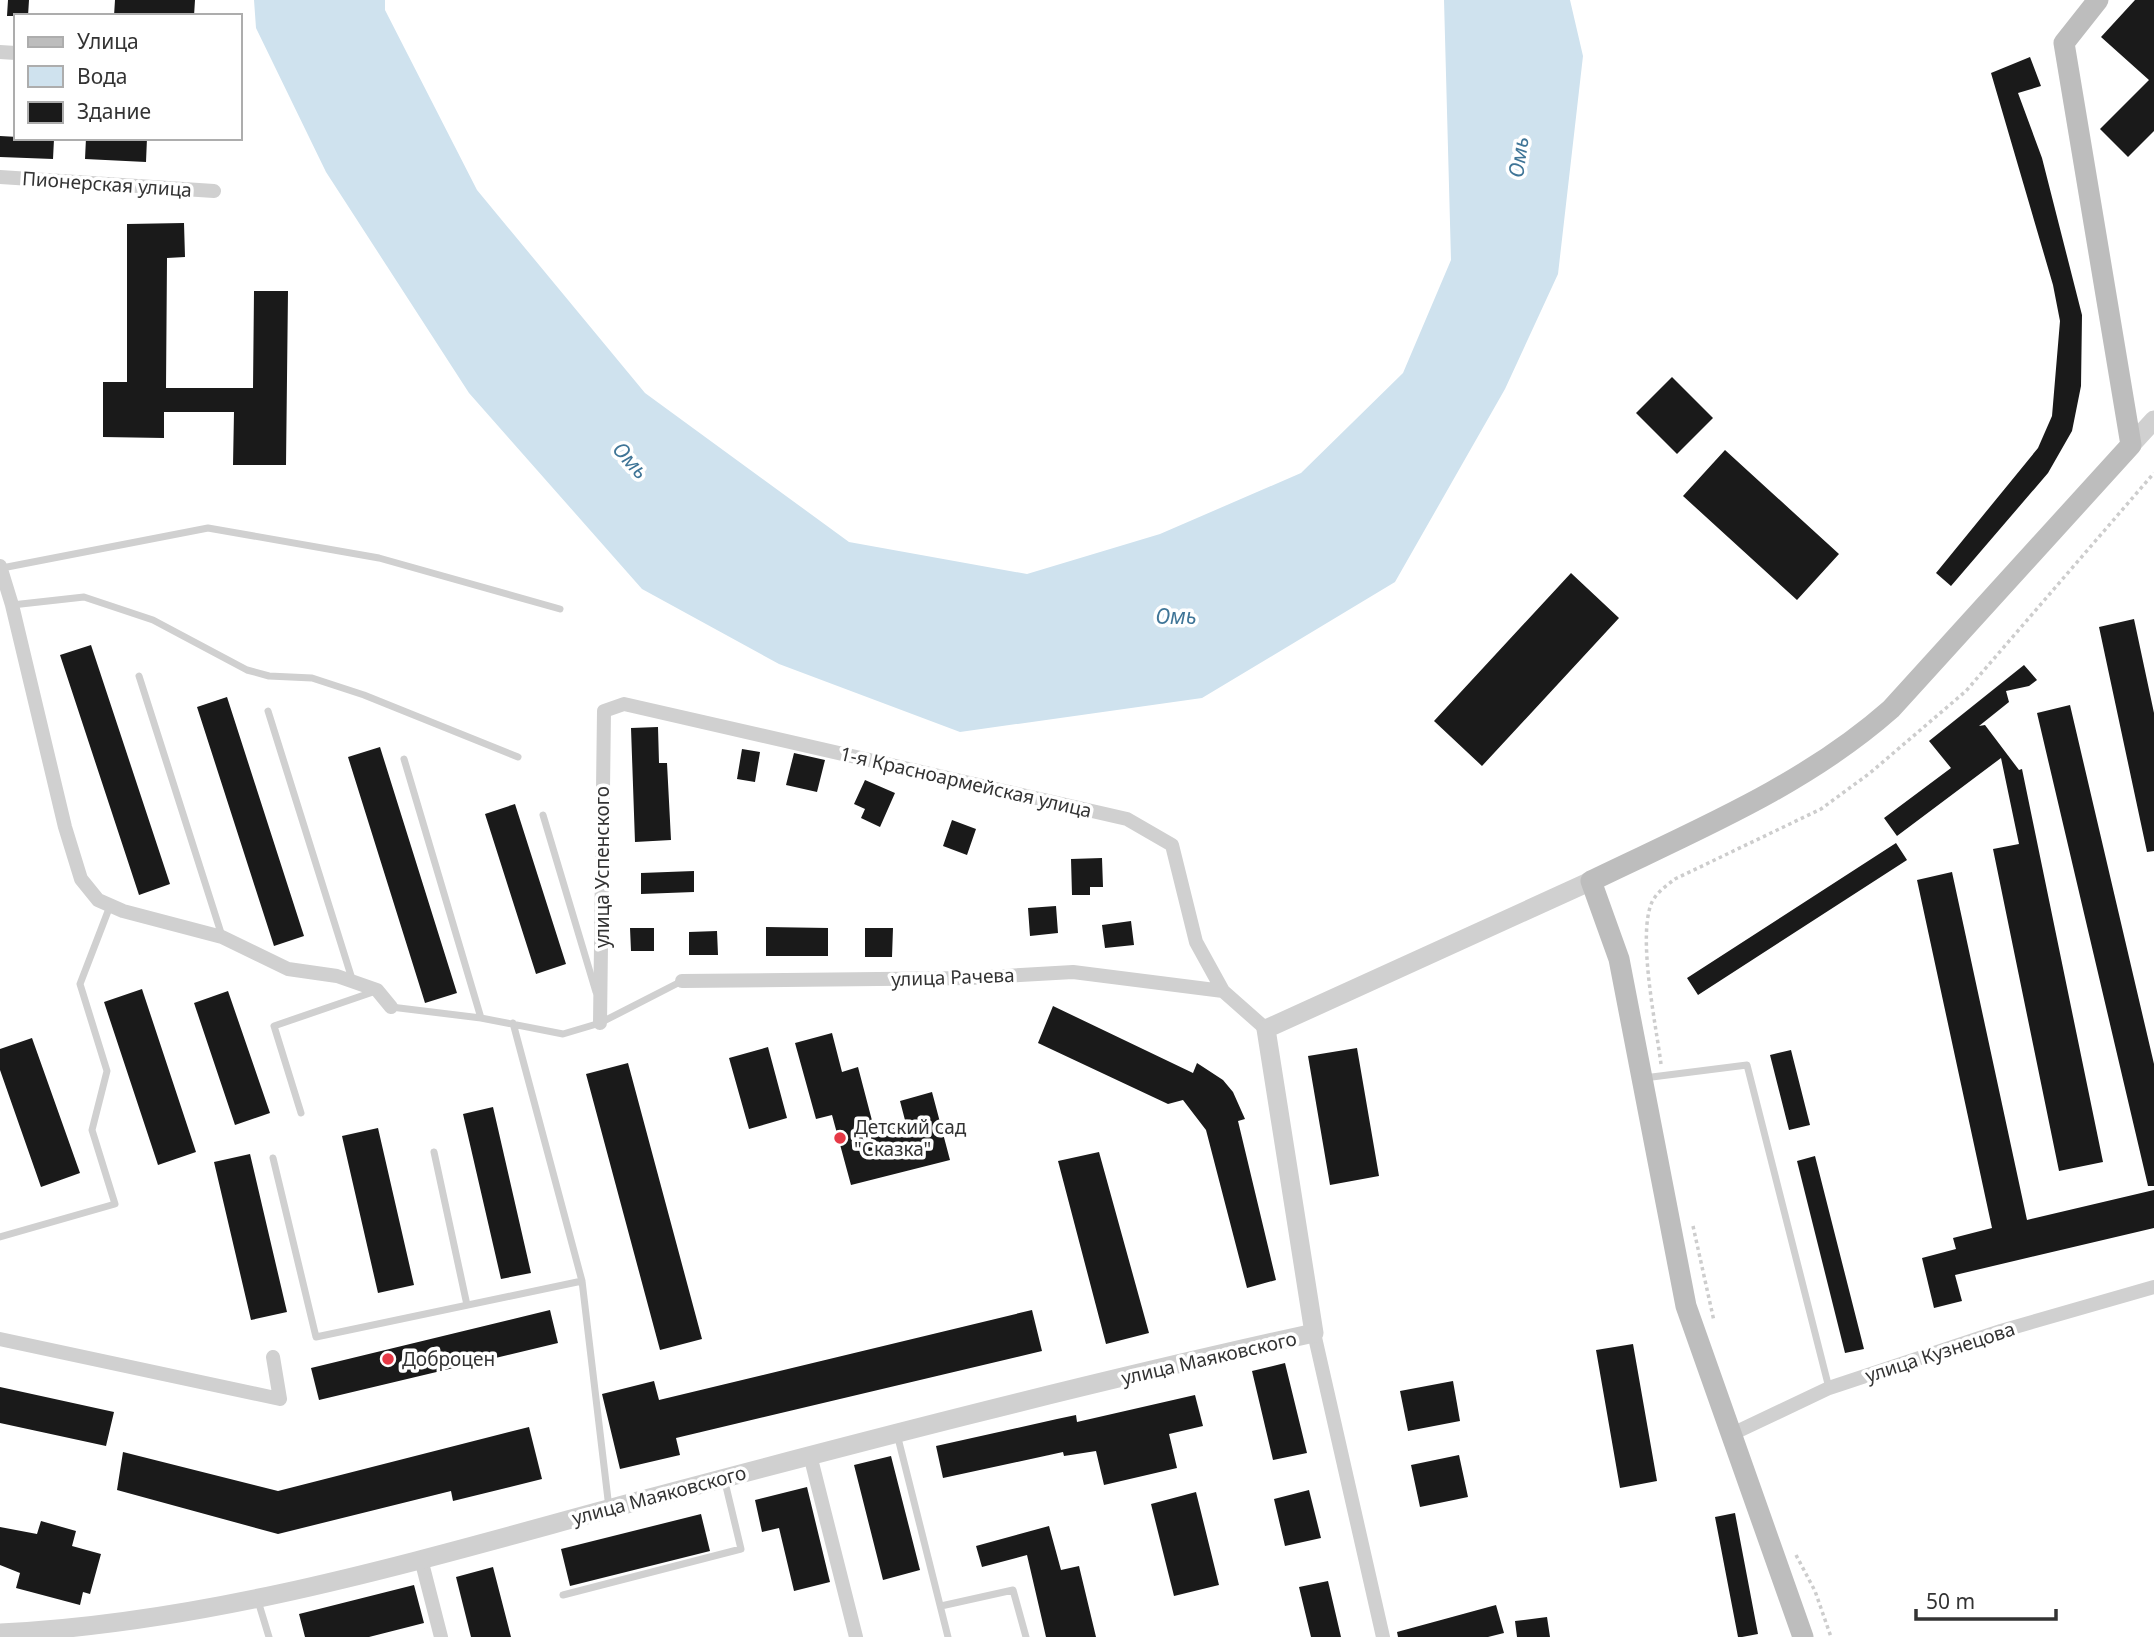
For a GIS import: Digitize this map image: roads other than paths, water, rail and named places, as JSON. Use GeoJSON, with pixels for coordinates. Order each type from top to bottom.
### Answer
{"type":"FeatureCollection","features":[{"type":"Feature","properties":{"kind":"main road"},"geometry":{"type":"LineString","coordinates":[[1803,1637],[1686,1306],[1652,1077],[1619,959],[1591,881],[1753,802],[1827,760],[1861,736],[1891,709],[2131,445],[2064,43],[2098,0]]}},
{"type":"Feature","properties":{"kind":"street","name":"Пионерская улица"},"geometry":{"type":"LineString","coordinates":[[0,177],[214,191]]}},
{"type":"Feature","properties":{"kind":"street"},"geometry":{"type":"LineString","coordinates":[[2131,445],[2154,420]]}},
{"type":"Feature","properties":{"kind":"street"},"geometry":{"type":"LineString","coordinates":[[1,567],[65,827],[81,879],[98,900],[222,937],[288,969],[353,982],[377,990],[391,1007]]}},
{"type":"Feature","properties":{"kind":"street","name":"1-я Красноармейская улица"},"geometry":{"type":"LineString","coordinates":[[604,710],[624,704],[1127,819],[1172,845],[1196,942],[1223,991]]}},
{"type":"Feature","properties":{"kind":"street","name":"улица Успенского"},"geometry":{"type":"LineString","coordinates":[[600,1023],[604,710]]}},
{"type":"Feature","properties":{"kind":"street"},"geometry":{"type":"LineString","coordinates":[[1266,1029],[1591,881]]}},
{"type":"Feature","properties":{"kind":"street","name":"улица Рачева"},"geometry":{"type":"LineString","coordinates":[[682,981],[971,978],[1073,971],[1223,991]]}},
{"type":"Feature","properties":{"kind":"street"},"geometry":{"type":"LineString","coordinates":[[1223,991],[1266,1029],[1314,1333],[1383,1637]]}},
{"type":"Feature","properties":{"kind":"street","name":"улица Кузнецова"},"geometry":{"type":"LineString","coordinates":[[1732,1434],[1829,1388],[2001,1331],[2154,1287]]}},
{"type":"Feature","properties":{"kind":"street","name":"улица Маяковского"},"geometry":{"type":"LineString","coordinates":[[0,1633],[72,1629],[257,1597],[421,1559],[897,1433],[1314,1333]]}},
{"type":"Feature","properties":{"kind":"street"},"geometry":{"type":"LineString","coordinates":[[0,1339],[280,1399],[273,1357]]}},
{"type":"Feature","properties":{"kind":"street"},"geometry":{"type":"LineString","coordinates":[[810,1455],[856,1637]]}},
{"type":"Feature","properties":{"kind":"street"},"geometry":{"type":"LineString","coordinates":[[421,1559],[441,1637]]}},
{"type":"Feature","properties":{"kind":"lane"},"geometry":{"type":"LineString","coordinates":[[1,567],[208,528],[379,558],[560,609]]}},
{"type":"Feature","properties":{"kind":"lane"},"geometry":{"type":"LineString","coordinates":[[12,604],[84,597],[153,620],[247,670],[269,676],[312,678],[364,695],[518,757]]}},
{"type":"Feature","properties":{"kind":"lane"},"geometry":{"type":"LineString","coordinates":[[139,676],[222,937]]}},
{"type":"Feature","properties":{"kind":"lane"},"geometry":{"type":"LineString","coordinates":[[268,711],[353,982]]}},
{"type":"Feature","properties":{"kind":"lane"},"geometry":{"type":"LineString","coordinates":[[404,759],[481,1018]]}},
{"type":"Feature","properties":{"kind":"lane"},"geometry":{"type":"LineString","coordinates":[[542,815],[600,1006]]}},
{"type":"Feature","properties":{"kind":"lane"},"geometry":{"type":"LineString","coordinates":[[0,1237],[115,1204],[92,1130],[107,1071],[80,984],[111,905]]}},
{"type":"Feature","properties":{"kind":"lane"},"geometry":{"type":"LineString","coordinates":[[391,1007],[513,1023],[563,1034],[600,1023],[682,981]]}},
{"type":"Feature","properties":{"kind":"lane"},"geometry":{"type":"LineString","coordinates":[[301,1113],[274,1026],[377,990]]}},
{"type":"Feature","properties":{"kind":"lane"},"geometry":{"type":"LineString","coordinates":[[513,1023],[582,1282],[609,1509]]}},
{"type":"Feature","properties":{"kind":"lane"},"geometry":{"type":"LineString","coordinates":[[1652,1077],[1747,1065],[1829,1388]]}},
{"type":"Feature","properties":{"kind":"lane"},"geometry":{"type":"LineString","coordinates":[[434,1152],[467,1306]]}},
{"type":"Feature","properties":{"kind":"lane"},"geometry":{"type":"LineString","coordinates":[[273,1158],[316,1337],[582,1282]]}},
{"type":"Feature","properties":{"kind":"lane"},"geometry":{"type":"LineString","coordinates":[[897,1433],[948,1637]]}},
{"type":"Feature","properties":{"kind":"lane"},"geometry":{"type":"LineString","coordinates":[[563,1595],[741,1549],[724,1478]]}},
{"type":"Feature","properties":{"kind":"lane"},"geometry":{"type":"LineString","coordinates":[[941,1606],[1013,1590],[1026,1637]]}},
{"type":"Feature","properties":{"kind":"lane"},"geometry":{"type":"LineString","coordinates":[[257,1597],[269,1637]]}},
{"type":"Feature","properties":{"kind":"water","name":"Омь"},"geometry":{"type":"Polygon","coordinates":[[[254,0],[385,0],[385,10],[477,190],[645,393],[849,542],[1027,574],[1160,534],[1301,473],[1403,373],[1451,260],[1444,0],[1570,0],[1583,56],[1558,274],[1505,389],[1395,582],[1202,698],[960,732],[779,664],[642,589],[469,393],[326,172],[256,28],[254,0]]]}},
{"type":"Feature","properties":{"kind":"place","name":"Детский сад \"Сказка\""},"geometry":{"type":"Point","coordinates":[840,1138]}},
{"type":"Feature","properties":{"kind":"place","name":"Доброцен"},"geometry":{"type":"Point","coordinates":[388,1359]}}]}
